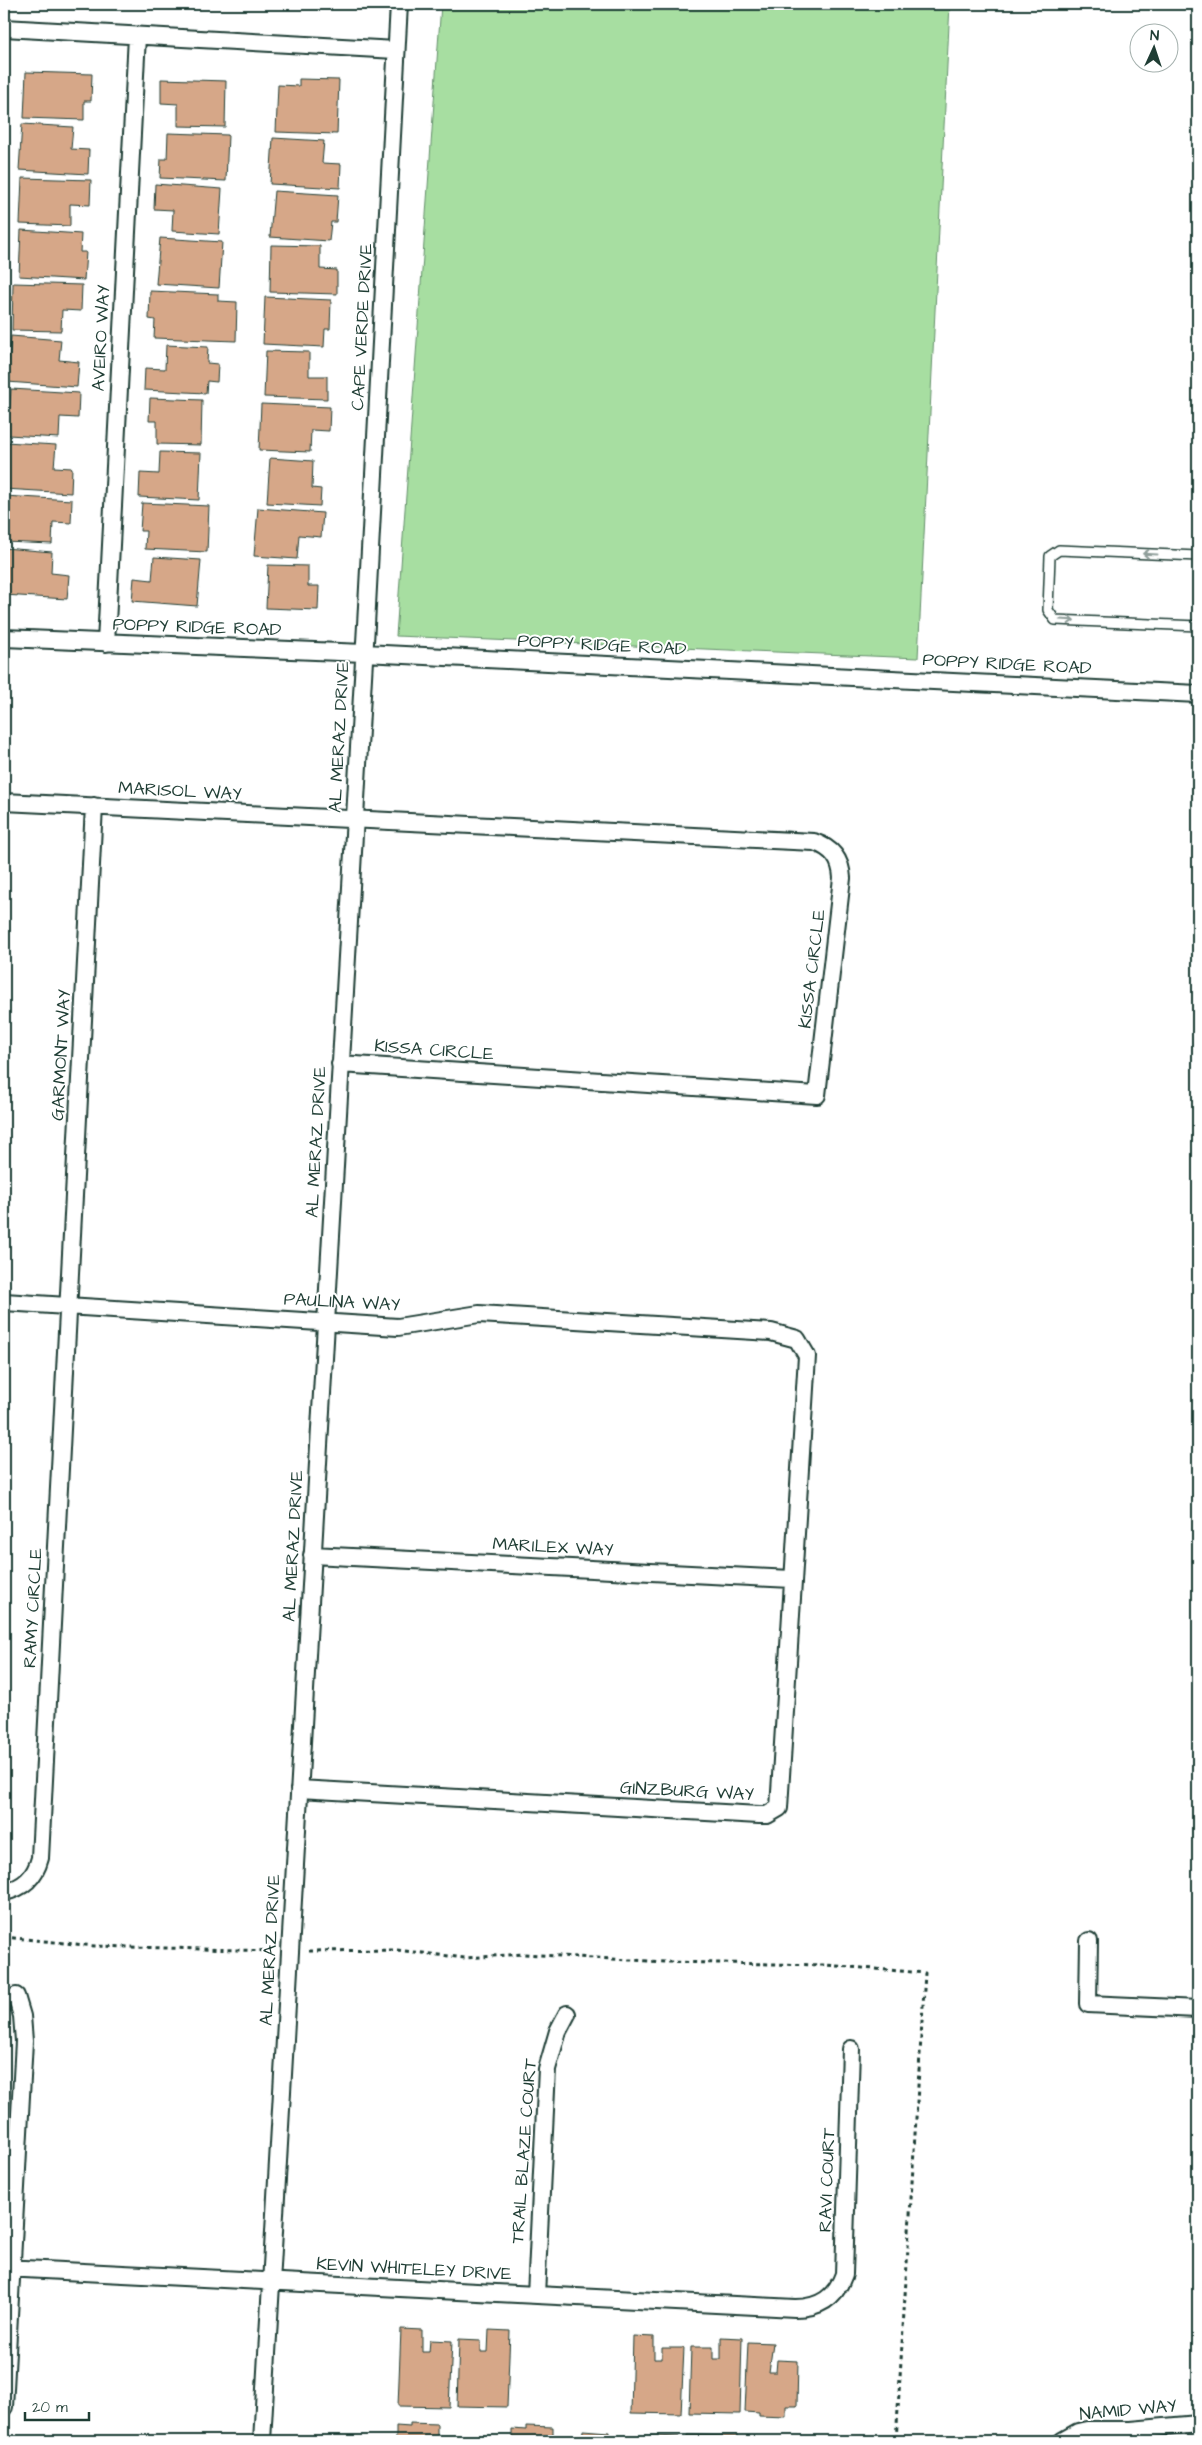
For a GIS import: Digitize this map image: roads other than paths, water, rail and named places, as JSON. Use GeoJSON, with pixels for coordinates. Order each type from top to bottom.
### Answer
{"type":"FeatureCollection","features":[{"type":"Feature","properties":{"kind":"street","name":"CAPE VERDE DRIVE"},"geometry":{"type":"LineString","coordinates":[[364,653],[398,4]]}},
{"type":"Feature","properties":{"kind":"street"},"geometry":{"type":"LineString","coordinates":[[4,28],[396,50]]}},
{"type":"Feature","properties":{"kind":"street","name":"AVEIRO WAY"},"geometry":{"type":"LineString","coordinates":[[106,643],[137,36]]}},
{"type":"Feature","properties":{"kind":"street","name":"POPPY RIDGE ROAD"},"geometry":{"type":"LineString","coordinates":[[4,638],[364,653],[1198,694]]}},
{"type":"Feature","properties":{"kind":"street","name":"AL MERAZ DRIVE"},"geometry":{"type":"LineString","coordinates":[[262,2441],[364,653]]}},
{"type":"Feature","properties":{"kind":"street","name":"MARISOL WAY"},"geometry":{"type":"LineString","coordinates":[[4,802],[355,819]]}},
{"type":"Feature","properties":{"kind":"street","name":"GARMONT WAY"},"geometry":{"type":"LineString","coordinates":[[68,1306],[94,806]]}},
{"type":"Feature","properties":{"kind":"street","name":"KISSA CIRCLE"},"geometry":{"type":"LineString","coordinates":[[340,1064],[817,1095],[842,878],[842,868],[832,851],[814,842],[355,819]]}},
{"type":"Feature","properties":{"kind":"street","name":"PAULINA WAY"},"geometry":{"type":"LineString","coordinates":[[4,1302],[398,1327],[479,1314],[771,1332],[797,1339]]}},
{"type":"Feature","properties":{"kind":"street","name":"RAMY CIRCLE"},"geometry":{"type":"LineString","coordinates":[[4,1892],[27,1882],[37,1867],[40,1858],[68,1306]]}},
{"type":"Feature","properties":{"kind":"street","name":"GINZBURG WAY"},"geometry":{"type":"LineString","coordinates":[[299,1788],[768,1814],[779,1808],[807,1356],[797,1339]]}},
{"type":"Feature","properties":{"kind":"street","name":"MARILEX WAY"},"geometry":{"type":"LineString","coordinates":[[312,1556],[792,1579]]}},
{"type":"Feature","properties":{"kind":"street"},"geometry":{"type":"LineString","coordinates":[[1090,1941],[1088,2004],[1198,2009]]}},
{"type":"Feature","properties":{"kind":"street"},"geometry":{"type":"LineString","coordinates":[[4,2407],[8,2268],[24,2041],[22,2016],[16,1996]]}},
{"type":"Feature","properties":{"kind":"street","name":"TRAIL BLAZE COURT"},"geometry":{"type":"LineString","coordinates":[[536,2295],[545,2082],[551,2049],[567,2014]]}},
{"type":"Feature","properties":{"kind":"street","name":"RAVI COURT"},"geometry":{"type":"LineString","coordinates":[[821,2304],[836,2292],[844,2274],[851,2049]]}},
{"type":"Feature","properties":{"kind":"street","name":"KEVIN WHITELEY DRIVE"},"geometry":{"type":"LineString","coordinates":[[8,2268],[795,2308],[821,2304]]}},
{"type":"Feature","properties":{"kind":"street","name":"NAMID WAY"},"geometry":{"type":"LineString","coordinates":[[1062,2441],[1078,2432],[1087,2430],[1131,2430],[1198,2424]]}},
{"type":"Feature","properties":{"kind":"lane"},"geometry":{"type":"LineString","coordinates":[[1198,556],[1059,550],[1050,556],[1048,610],[1055,620],[1198,626]]}}]}
